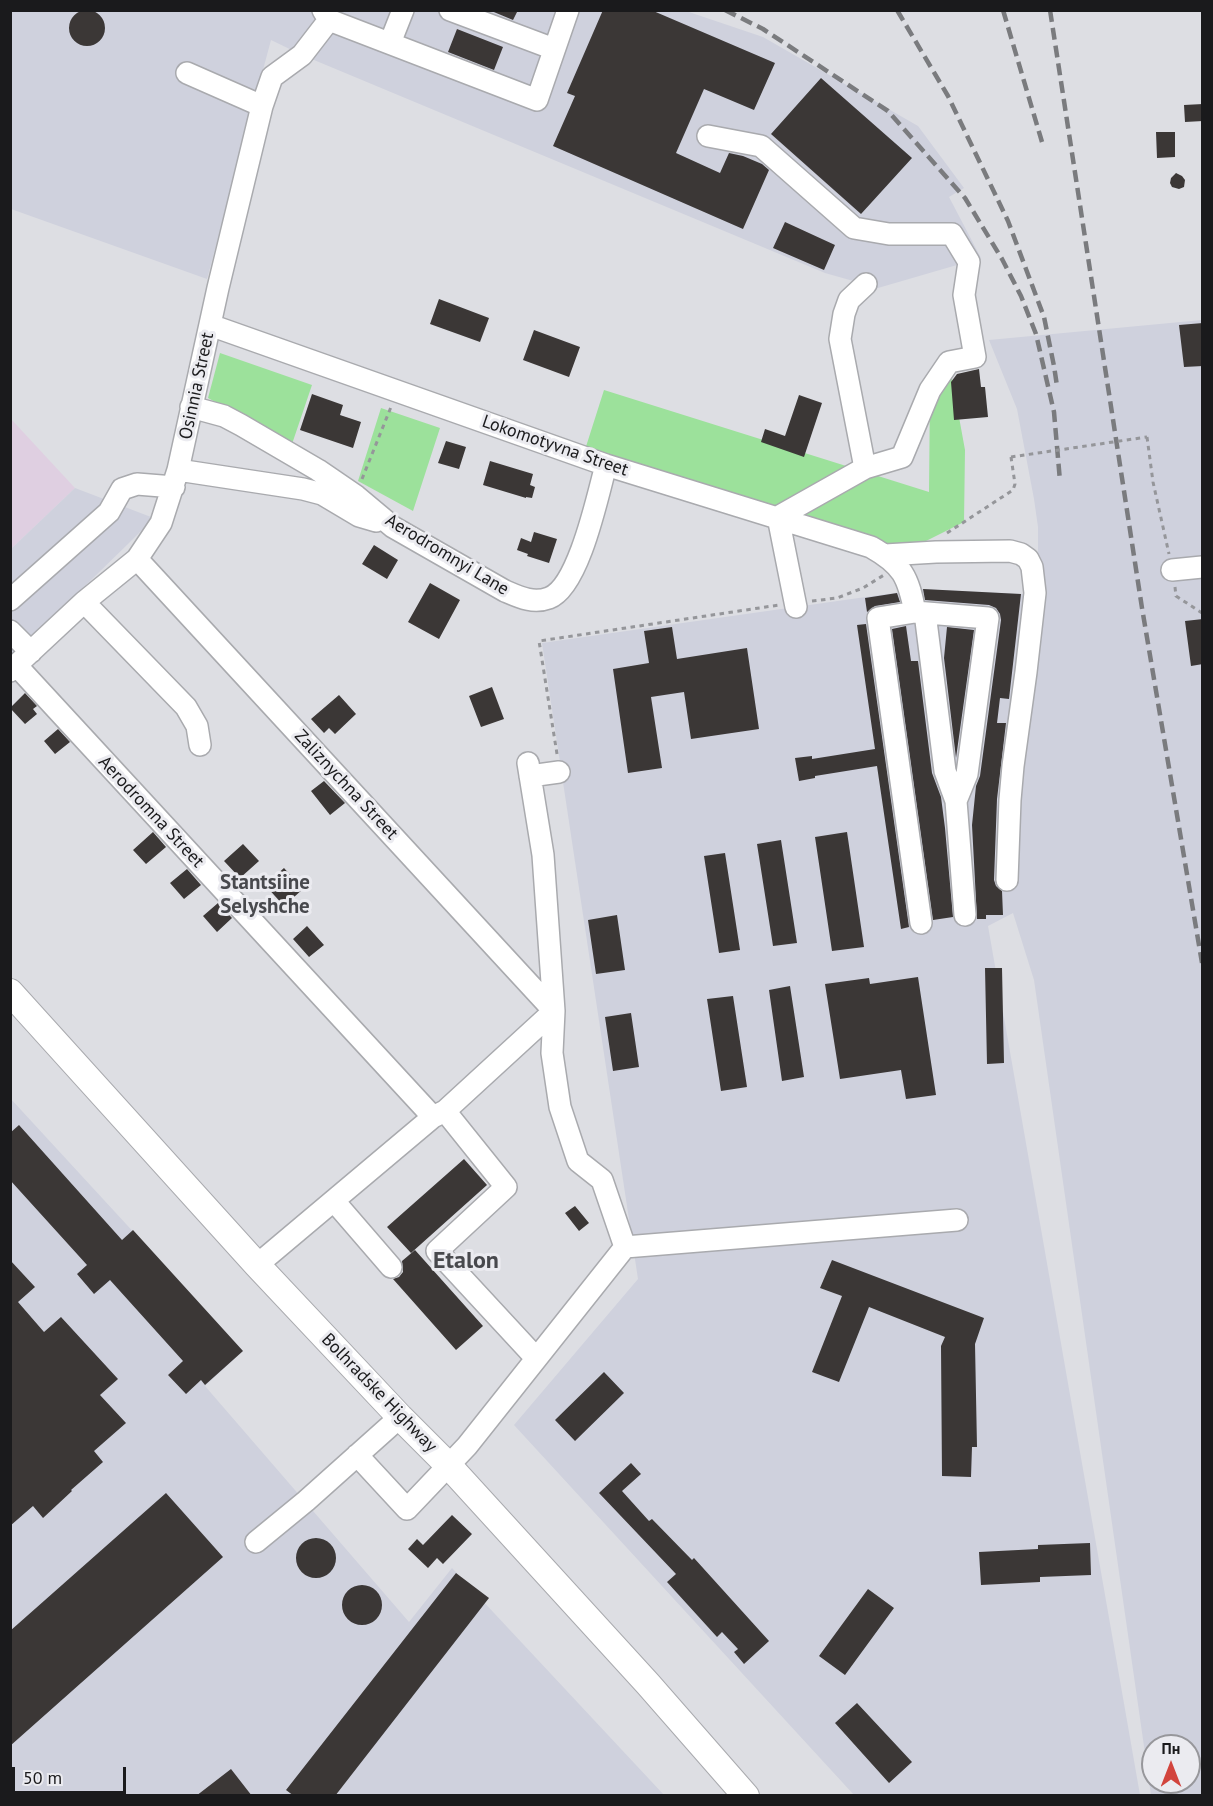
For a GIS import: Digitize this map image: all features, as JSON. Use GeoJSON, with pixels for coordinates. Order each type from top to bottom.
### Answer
{"type":"FeatureCollection","features":[{"type":"Feature","properties":{"kind":"main road","name":"Bolhradske Highway"},"geometry":{"type":"LineString","coordinates":[[10,992],[257,1264],[448,1466],[648,1684],[746,1796]]}},
{"type":"Feature","properties":{"kind":"street"},"geometry":{"type":"LineString","coordinates":[[390,43],[403,10]]}},
{"type":"Feature","properties":{"kind":"street"},"geometry":{"type":"LineString","coordinates":[[450,10],[554,50]]}},
{"type":"Feature","properties":{"kind":"street"},"geometry":{"type":"LineString","coordinates":[[326,15],[390,43],[537,100],[568,10]]}},
{"type":"Feature","properties":{"kind":"street","name":"Osinnia Street"},"geometry":{"type":"LineString","coordinates":[[19,663],[84,602],[137,559],[160,523],[176,478],[262,106],[273,77],[302,56],[326,15]]}},
{"type":"Feature","properties":{"kind":"street"},"geometry":{"type":"LineString","coordinates":[[187,73],[262,106]]}},
{"type":"Feature","properties":{"kind":"street"},"geometry":{"type":"LineString","coordinates":[[708,136],[760,146],[854,228],[889,234],[952,234],[969,262],[964,295],[975,357],[949,362],[930,390],[902,457],[865,468],[778,517],[796,605]]}},
{"type":"Feature","properties":{"kind":"street"},"geometry":{"type":"LineString","coordinates":[[865,468],[840,339],[849,300],[866,284]]}},
{"type":"Feature","properties":{"kind":"street","name":"Lokomotyvna Street"},"geometry":{"type":"LineString","coordinates":[[210,325],[606,465],[871,547],[892,561]]}},
{"type":"Feature","properties":{"kind":"street","name":"Aerodromnyi Lane"},"geometry":{"type":"LineString","coordinates":[[191,407],[224,416],[241,425],[328,476],[356,495],[393,527],[505,591],[537,601],[552,597],[563,586],[575,566],[584,545],[606,465]]}},
{"type":"Feature","properties":{"kind":"street"},"geometry":{"type":"LineString","coordinates":[[10,600],[109,512],[122,489],[137,484],[176,478],[303,489],[322,495],[359,516],[393,527]]}},
{"type":"Feature","properties":{"kind":"street"},"geometry":{"type":"LineString","coordinates":[[965,915],[956,801],[945,771],[920,612],[911,591],[892,561],[936,552],[1010,551],[1021,554],[1032,567],[1035,581],[1033,612],[1013,766],[1007,880]]}},
{"type":"Feature","properties":{"kind":"street","name":"Zaliznychna Street"},"geometry":{"type":"LineString","coordinates":[[137,559],[554,1011]]}},
{"type":"Feature","properties":{"kind":"street"},"geometry":{"type":"LineString","coordinates":[[1172,570],[1203,567]]}},
{"type":"Feature","properties":{"kind":"street"},"geometry":{"type":"LineString","coordinates":[[84,602],[186,707],[197,726],[200,745]]}},
{"type":"Feature","properties":{"kind":"street"},"geometry":{"type":"LineString","coordinates":[[921,923],[878,618],[920,612],[987,618],[967,774],[956,801]]}},
{"type":"Feature","properties":{"kind":"street","name":"Aerodromna Street"},"geometry":{"type":"LineString","coordinates":[[10,631],[19,663],[506,1187],[437,1251],[536,1358]]}},
{"type":"Feature","properties":{"kind":"street"},"geometry":{"type":"LineString","coordinates":[[559,772],[529,769],[543,855],[554,1011],[552,1053],[560,1107],[578,1161],[602,1180],[625,1247]]}},
{"type":"Feature","properties":{"kind":"street"},"geometry":{"type":"LineString","coordinates":[[257,1264],[439,1114],[554,1011]]}},
{"type":"Feature","properties":{"kind":"street"},"geometry":{"type":"LineString","coordinates":[[334,1201],[391,1267]]}},
{"type":"Feature","properties":{"kind":"street"},"geometry":{"type":"LineString","coordinates":[[357,1455],[407,1509],[448,1466],[625,1247],[957,1220]]}},
{"type":"Feature","properties":{"kind":"street"},"geometry":{"type":"LineString","coordinates":[[256,1542],[306,1501],[400,1417]]}},
{"type":"Feature","properties":{"kind":"path"},"geometry":{"type":"LineString","coordinates":[[356,495],[398,392]]}},
{"type":"Feature","properties":{"kind":"path"},"geometry":{"type":"LineString","coordinates":[[945,534],[1013,490],[1015,484],[1011,458],[1147,437],[1153,482],[1176,596],[1203,613]]}},
{"type":"Feature","properties":{"kind":"path"},"geometry":{"type":"LineString","coordinates":[[559,772],[539,641],[837,598],[863,588],[892,561]]}},
{"type":"Feature","properties":{"kind":"shaded area"},"geometry":{"type":"Polygon","coordinates":[[[683,10],[763,37],[918,126],[964,188],[949,197],[981,258],[878,288],[825,273],[302,55],[271,40],[207,279],[11,209],[11,11],[683,10]]]}},
{"type":"Feature","properties":{"kind":"shaded area"},"geometry":{"type":"Polygon","coordinates":[[[1202,320],[1202,1795],[1151,1795],[1201,1794],[1201,1734],[1142,1734],[1034,980],[1013,913],[988,926],[1140,1795],[854,1795],[514,1425],[638,1279],[542,643],[922,589],[1038,593],[1038,527],[1017,409],[989,340],[1202,320]]]}},
{"type":"Feature","properties":{"kind":"shaded area"},"geometry":{"type":"Polygon","coordinates":[[[11,419],[75,488],[11,549],[11,419]]]}},
{"type":"Feature","properties":{"kind":"shaded area"},"geometry":{"type":"Polygon","coordinates":[[[75,488],[151,517],[145,527],[11,658],[11,549],[75,488]]]}},
{"type":"Feature","properties":{"kind":"shaded area"},"geometry":{"type":"Polygon","coordinates":[[[10,1098],[243,1351],[205,1386],[409,1622],[452,1568],[664,1795],[11,1795],[10,1098]]]}},
{"type":"Feature","properties":{"kind":"green space"},"geometry":{"type":"Polygon","coordinates":[[[220,353],[312,385],[292,444],[208,398],[220,353]]]}},
{"type":"Feature","properties":{"kind":"green space"},"geometry":{"type":"Polygon","coordinates":[[[949,362],[965,450],[964,522],[902,553],[583,456],[604,390],[929,492],[930,390],[949,362]]]}},
{"type":"Feature","properties":{"kind":"green space"},"geometry":{"type":"Polygon","coordinates":[[[381,408],[440,428],[413,511],[358,481],[381,408]]]}},
{"type":"Feature","properties":{"kind":"building"},"geometry":{"type":"Polygon","coordinates":[[[87,10],[99,16],[105,28],[99,40],[87,46],[75,40],[69,28],[75,16],[87,10]]]}},
{"type":"Feature","properties":{"kind":"building"},"geometry":{"type":"Polygon","coordinates":[[[489,10],[518,10],[513,20],[489,10]]]}},
{"type":"Feature","properties":{"kind":"building"},"geometry":{"type":"Polygon","coordinates":[[[603,10],[651,10],[775,63],[754,110],[704,89],[676,153],[720,173],[729,153],[762,164],[769,170],[743,229],[553,146],[575,96],[567,93],[603,10]]]}},
{"type":"Feature","properties":{"kind":"building"},"geometry":{"type":"Polygon","coordinates":[[[457,29],[503,47],[494,70],[448,52],[457,29]]]}},
{"type":"Feature","properties":{"kind":"building"},"geometry":{"type":"Polygon","coordinates":[[[821,78],[912,158],[861,214],[771,134],[821,78]]]}},
{"type":"Feature","properties":{"kind":"building"},"geometry":{"type":"Polygon","coordinates":[[[1203,104],[1203,121],[1185,122],[1184,105],[1203,104]]]}},
{"type":"Feature","properties":{"kind":"building"},"geometry":{"type":"Polygon","coordinates":[[[1156,132],[1175,132],[1175,157],[1157,158],[1156,132]]]}},
{"type":"Feature","properties":{"kind":"building"},"geometry":{"type":"Polygon","coordinates":[[[1176,173],[1185,180],[1184,187],[1179,189],[1172,187],[1170,183],[1176,173]]]}},
{"type":"Feature","properties":{"kind":"building"},"geometry":{"type":"Polygon","coordinates":[[[785,222],[835,245],[824,270],[773,248],[785,222]]]}},
{"type":"Feature","properties":{"kind":"building"},"geometry":{"type":"Polygon","coordinates":[[[439,299],[489,318],[480,342],[430,324],[439,299]]]}},
{"type":"Feature","properties":{"kind":"building"},"geometry":{"type":"Polygon","coordinates":[[[1203,323],[1203,366],[1184,367],[1179,325],[1203,323]]]}},
{"type":"Feature","properties":{"kind":"building"},"geometry":{"type":"Polygon","coordinates":[[[534,330],[580,347],[569,377],[523,360],[534,330]]]}},
{"type":"Feature","properties":{"kind":"building"},"geometry":{"type":"Polygon","coordinates":[[[979,369],[981,387],[985,387],[988,417],[954,420],[951,382],[957,374],[979,369]]]}},
{"type":"Feature","properties":{"kind":"building"},"geometry":{"type":"Polygon","coordinates":[[[312,394],[343,405],[340,415],[361,422],[353,448],[300,430],[312,394]]]}},
{"type":"Feature","properties":{"kind":"building"},"geometry":{"type":"Polygon","coordinates":[[[799,395],[822,403],[804,457],[761,442],[765,429],[785,436],[799,395]]]}},
{"type":"Feature","properties":{"kind":"building"},"geometry":{"type":"Polygon","coordinates":[[[446,441],[466,447],[459,469],[438,463],[446,441]]]}},
{"type":"Feature","properties":{"kind":"building"},"geometry":{"type":"Polygon","coordinates":[[[490,461],[533,474],[530,485],[535,487],[532,498],[483,485],[490,461]]]}},
{"type":"Feature","properties":{"kind":"building"},"geometry":{"type":"Polygon","coordinates":[[[534,532],[557,539],[549,563],[517,550],[521,538],[531,542],[534,532]]]}},
{"type":"Feature","properties":{"kind":"building"},"geometry":{"type":"Polygon","coordinates":[[[374,545],[398,560],[387,579],[362,564],[374,545]]]}},
{"type":"Feature","properties":{"kind":"building"},"geometry":{"type":"Polygon","coordinates":[[[430,583],[460,600],[439,639],[408,622],[430,583]]]}},
{"type":"Feature","properties":{"kind":"building"},"geometry":{"type":"Polygon","coordinates":[[[923,589],[1021,594],[1009,699],[1000,698],[997,723],[1006,723],[997,799],[994,880],[996,886],[1002,891],[1003,915],[986,915],[986,919],[977,919],[972,825],[1000,614],[996,608],[989,605],[925,600],[923,589]]]}},
{"type":"Feature","properties":{"kind":"building"},"geometry":{"type":"Polygon","coordinates":[[[897,593],[900,602],[875,606],[867,612],[865,598],[897,593]]]}},
{"type":"Feature","properties":{"kind":"building"},"geometry":{"type":"Polygon","coordinates":[[[1203,619],[1203,664],[1191,666],[1185,621],[1203,619]]]}},
{"type":"Feature","properties":{"kind":"building"},"geometry":{"type":"Polygon","coordinates":[[[866,624],[909,927],[901,929],[877,766],[815,776],[815,778],[799,781],[795,758],[812,756],[812,759],[875,749],[857,625],[866,624]]]}},
{"type":"Feature","properties":{"kind":"building"},"geometry":{"type":"Polygon","coordinates":[[[906,626],[911,661],[918,661],[932,773],[941,797],[945,828],[953,917],[933,920],[892,629],[906,626]]]}},
{"type":"Feature","properties":{"kind":"building"},"geometry":{"type":"Polygon","coordinates":[[[672,627],[677,659],[747,648],[759,729],[691,739],[684,692],[651,697],[662,768],[628,773],[613,669],[649,663],[644,631],[672,627]]]}},
{"type":"Feature","properties":{"kind":"building"},"geometry":{"type":"Polygon","coordinates":[[[947,627],[974,630],[956,758],[944,658],[947,627]]]}},
{"type":"Feature","properties":{"kind":"building"},"geometry":{"type":"Polygon","coordinates":[[[492,687],[504,719],[481,727],[469,696],[492,687]]]}},
{"type":"Feature","properties":{"kind":"building"},"geometry":{"type":"Polygon","coordinates":[[[25,693],[37,706],[33,709],[37,714],[25,724],[10,708],[25,693]]]}},
{"type":"Feature","properties":{"kind":"building"},"geometry":{"type":"Polygon","coordinates":[[[339,695],[356,714],[335,734],[329,728],[324,733],[311,719],[339,695]]]}},
{"type":"Feature","properties":{"kind":"building"},"geometry":{"type":"Polygon","coordinates":[[[58,729],[70,742],[55,754],[44,741],[58,729]]]}},
{"type":"Feature","properties":{"kind":"building"},"geometry":{"type":"Polygon","coordinates":[[[324,781],[345,803],[330,815],[311,791],[324,781]]]}},
{"type":"Feature","properties":{"kind":"building"},"geometry":{"type":"Polygon","coordinates":[[[153,832],[166,847],[146,864],[133,850],[153,832]]]}},
{"type":"Feature","properties":{"kind":"building"},"geometry":{"type":"Polygon","coordinates":[[[847,832],[864,947],[832,951],[815,837],[847,832]]]}},
{"type":"Feature","properties":{"kind":"building"},"geometry":{"type":"Polygon","coordinates":[[[781,840],[797,943],[773,946],[757,844],[781,840]]]}},
{"type":"Feature","properties":{"kind":"building"},"geometry":{"type":"Polygon","coordinates":[[[243,844],[259,861],[240,878],[224,861],[243,844]]]}},
{"type":"Feature","properties":{"kind":"building"},"geometry":{"type":"Polygon","coordinates":[[[725,853],[740,950],[719,953],[704,856],[725,853]]]}},
{"type":"Feature","properties":{"kind":"building"},"geometry":{"type":"Polygon","coordinates":[[[284,868],[303,889],[284,906],[265,885],[284,868]]]}},
{"type":"Feature","properties":{"kind":"building"},"geometry":{"type":"Polygon","coordinates":[[[187,869],[201,885],[184,899],[170,883],[187,869]]]}},
{"type":"Feature","properties":{"kind":"building"},"geometry":{"type":"Polygon","coordinates":[[[218,903],[232,918],[217,932],[203,916],[218,903]]]}},
{"type":"Feature","properties":{"kind":"building"},"geometry":{"type":"Polygon","coordinates":[[[617,915],[625,970],[596,974],[588,920],[617,915]]]}},
{"type":"Feature","properties":{"kind":"building"},"geometry":{"type":"Polygon","coordinates":[[[307,926],[324,945],[309,957],[293,939],[307,926]]]}},
{"type":"Feature","properties":{"kind":"building"},"geometry":{"type":"Polygon","coordinates":[[[985,968],[1002,968],[1004,1063],[987,1064],[985,968]]]}},
{"type":"Feature","properties":{"kind":"building"},"geometry":{"type":"Polygon","coordinates":[[[918,977],[936,1095],[906,1099],[901,1070],[840,1079],[825,984],[869,978],[870,984],[918,977]]]}},
{"type":"Feature","properties":{"kind":"building"},"geometry":{"type":"Polygon","coordinates":[[[790,986],[804,1077],[782,1081],[769,990],[790,986]]]}},
{"type":"Feature","properties":{"kind":"building"},"geometry":{"type":"Polygon","coordinates":[[[733,996],[747,1087],[721,1091],[707,999],[733,996]]]}},
{"type":"Feature","properties":{"kind":"building"},"geometry":{"type":"Polygon","coordinates":[[[631,1013],[639,1067],[613,1071],[605,1017],[631,1013]]]}},
{"type":"Feature","properties":{"kind":"building"},"geometry":{"type":"Polygon","coordinates":[[[19,1125],[122,1240],[133,1230],[243,1351],[205,1385],[201,1380],[186,1394],[168,1375],[183,1361],[110,1280],[94,1294],[77,1274],[87,1265],[10,1180],[10,1133],[19,1125]]]}},
{"type":"Feature","properties":{"kind":"building"},"geometry":{"type":"Polygon","coordinates":[[[464,1159],[487,1185],[411,1253],[387,1227],[464,1159]]]}},
{"type":"Feature","properties":{"kind":"building"},"geometry":{"type":"Polygon","coordinates":[[[575,1206],[589,1223],[579,1231],[565,1213],[575,1206]]]}},
{"type":"Feature","properties":{"kind":"building"},"geometry":{"type":"Polygon","coordinates":[[[415,1250],[483,1326],[456,1350],[393,1279],[399,1277],[403,1272],[402,1261],[415,1250]]]}},
{"type":"Feature","properties":{"kind":"building"},"geometry":{"type":"Polygon","coordinates":[[[10,1260],[35,1287],[18,1302],[44,1332],[61,1317],[118,1379],[100,1395],[126,1423],[94,1451],[103,1462],[43,1518],[33,1506],[10,1526],[10,1260]]]}},
{"type":"Feature","properties":{"kind":"building"},"geometry":{"type":"Polygon","coordinates":[[[832,1260],[984,1318],[975,1344],[977,1447],[972,1447],[971,1477],[942,1476],[941,1346],[945,1337],[869,1307],[839,1382],[812,1372],[842,1296],[820,1288],[832,1260]]]}},
{"type":"Feature","properties":{"kind":"building"},"geometry":{"type":"Polygon","coordinates":[[[604,1372],[624,1393],[575,1441],[555,1420],[604,1372]]]}},
{"type":"Feature","properties":{"kind":"building"},"geometry":{"type":"Polygon","coordinates":[[[631,1463],[641,1474],[622,1491],[649,1521],[652,1519],[692,1560],[694,1558],[769,1641],[744,1664],[734,1652],[738,1649],[722,1632],[717,1637],[667,1582],[676,1574],[599,1493],[631,1463]]]}},
{"type":"Feature","properties":{"kind":"building"},"geometry":{"type":"Polygon","coordinates":[[[166,1493],[223,1557],[10,1746],[10,1631],[166,1493]]]}},
{"type":"Feature","properties":{"kind":"building"},"geometry":{"type":"Polygon","coordinates":[[[452,1515],[472,1534],[443,1564],[437,1558],[428,1568],[408,1549],[417,1539],[423,1545],[452,1515]]]}},
{"type":"Feature","properties":{"kind":"building"},"geometry":{"type":"Polygon","coordinates":[[[316,1538],[330,1544],[336,1558],[330,1572],[316,1578],[302,1572],[296,1558],[302,1544],[316,1538]]]}},
{"type":"Feature","properties":{"kind":"building"},"geometry":{"type":"Polygon","coordinates":[[[1090,1543],[1091,1575],[1040,1577],[1040,1582],[981,1585],[979,1552],[1038,1549],[1038,1545],[1090,1543]]]}},
{"type":"Feature","properties":{"kind":"building"},"geometry":{"type":"Polygon","coordinates":[[[456,1573],[489,1598],[335,1796],[294,1796],[286,1790],[456,1573]]]}},
{"type":"Feature","properties":{"kind":"building"},"geometry":{"type":"Polygon","coordinates":[[[362,1585],[376,1591],[382,1605],[376,1619],[362,1625],[348,1619],[342,1605],[348,1591],[362,1585]]]}},
{"type":"Feature","properties":{"kind":"building"},"geometry":{"type":"Polygon","coordinates":[[[868,1589],[894,1608],[845,1675],[819,1656],[868,1589]]]}},
{"type":"Feature","properties":{"kind":"building"},"geometry":{"type":"Polygon","coordinates":[[[857,1703],[912,1762],[889,1783],[835,1723],[857,1703]]]}},
{"type":"Feature","properties":{"kind":"building"},"geometry":{"type":"Polygon","coordinates":[[[231,1769],[252,1796],[196,1796],[231,1769]]]}},
{"type":"Feature","properties":{"kind":"railway"},"geometry":{"type":"LineString","coordinates":[[725,10],[763,29],[888,111],[965,198],[1002,259],[1021,296],[1036,334],[1054,412],[1060,481]]}},
{"type":"Feature","properties":{"kind":"railway"},"geometry":{"type":"LineString","coordinates":[[897,10],[948,96],[1008,221],[1044,317],[1057,386]]}},
{"type":"Feature","properties":{"kind":"railway"},"geometry":{"type":"LineString","coordinates":[[1003,10],[1042,142]]}},
{"type":"Feature","properties":{"kind":"railway"},"geometry":{"type":"LineString","coordinates":[[1050,10],[1142,608],[1202,963]]}},
{"type":"Feature","properties":{"kind":"district","name":"Stantsiine Selyshche"},"geometry":{"type":"Point","coordinates":[265,895]}},
{"type":"Feature","properties":{"kind":"district","name":"Etalon"},"geometry":{"type":"Point","coordinates":[466,1261]}}]}
